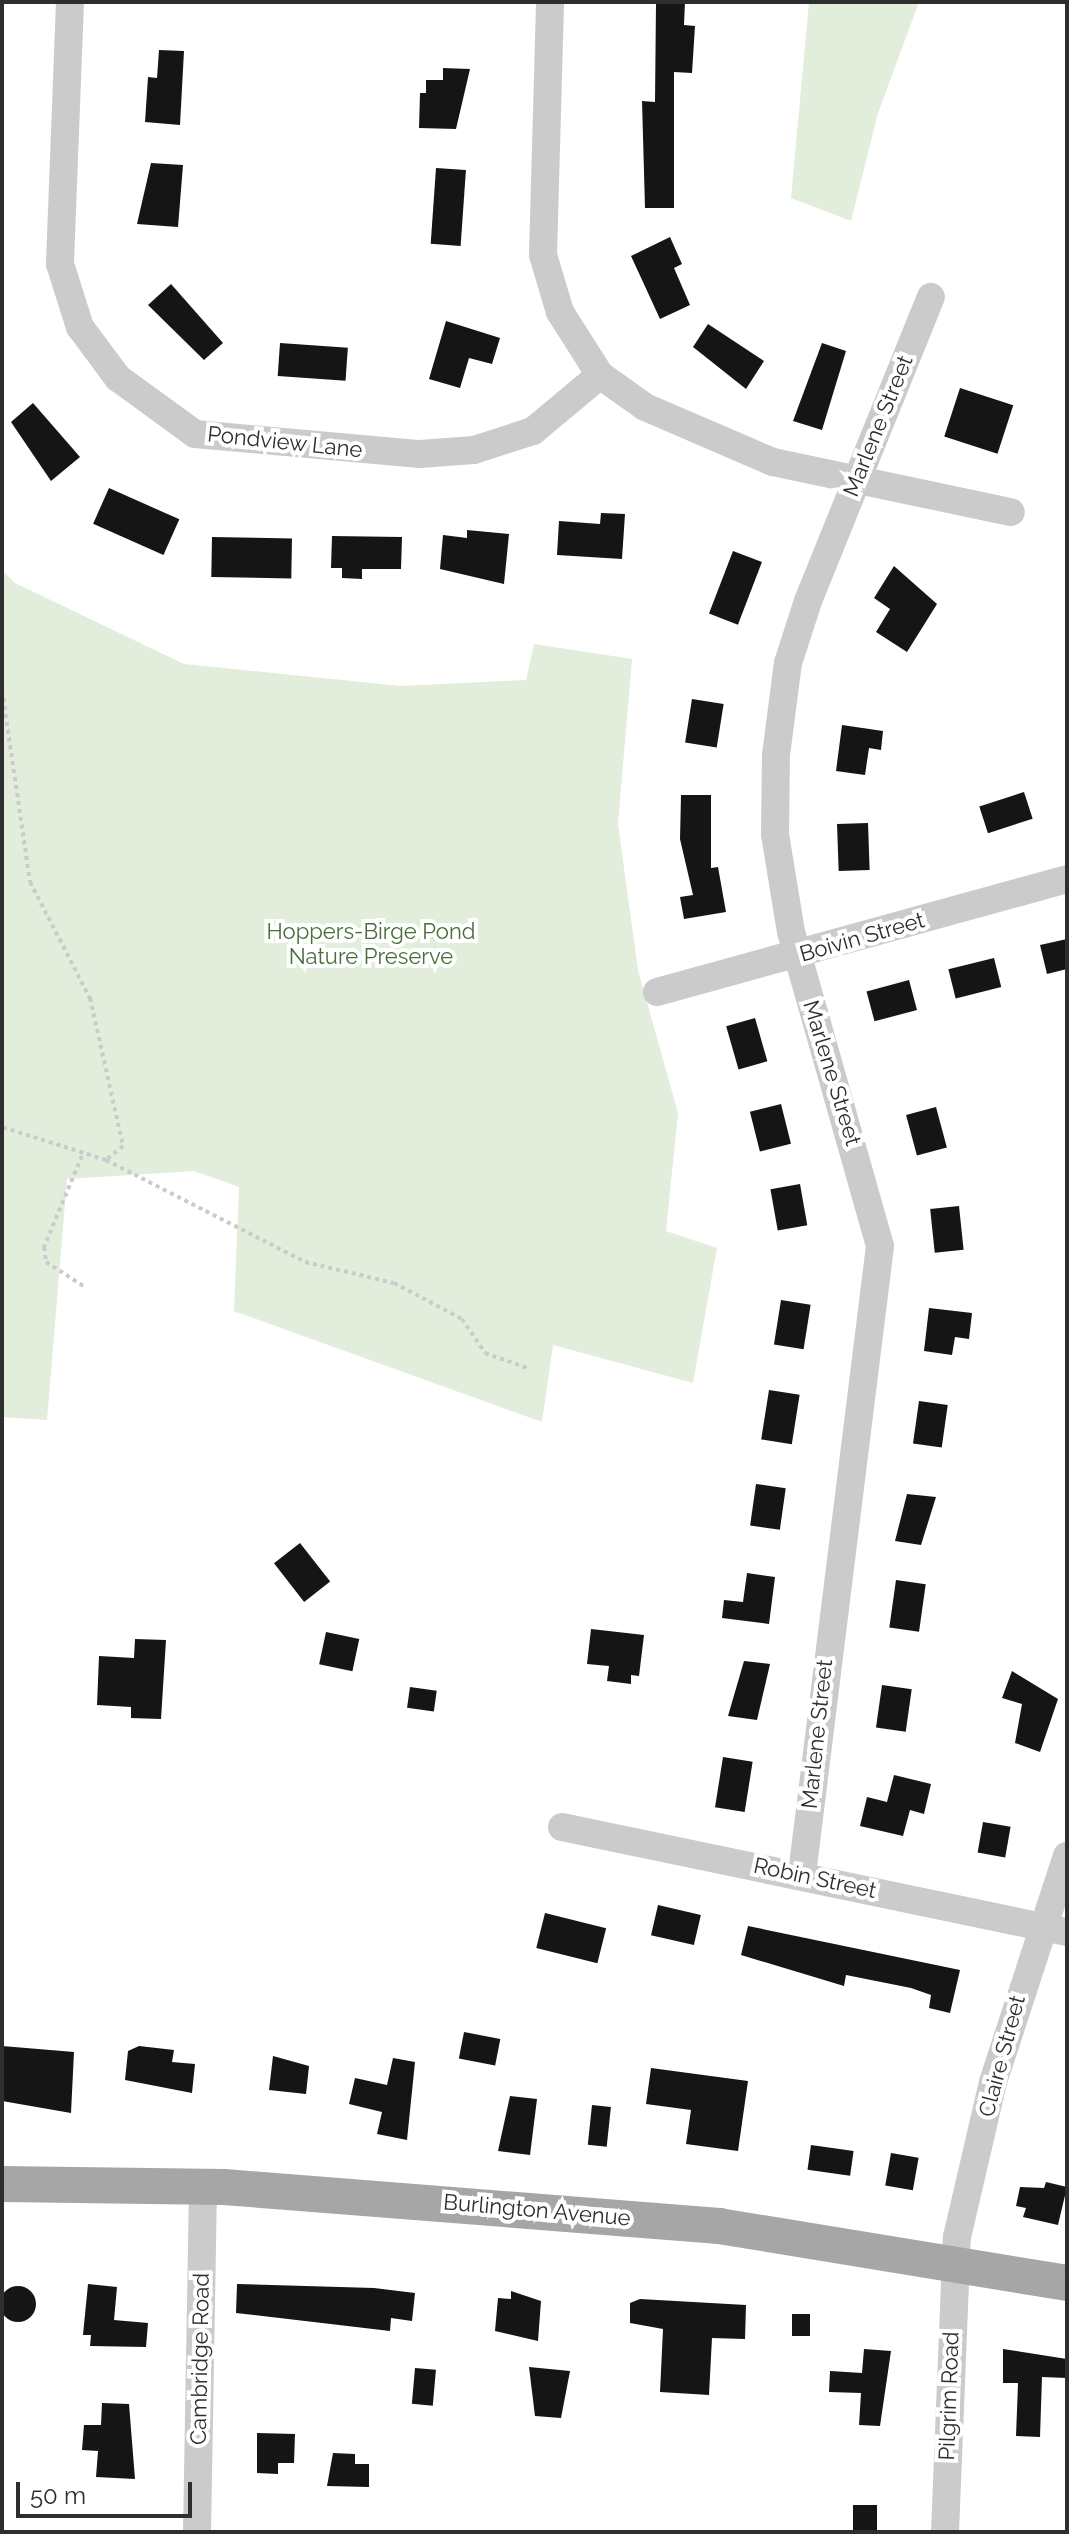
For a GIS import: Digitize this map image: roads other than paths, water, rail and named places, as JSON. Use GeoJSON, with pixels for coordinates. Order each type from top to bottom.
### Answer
{"type":"FeatureCollection","features":[{"type":"Feature","properties":{"kind":"main road","name":"Burlington Avenue"},"geometry":{"type":"LineString","coordinates":[[2,2184],[203,2186],[719,2226],[953,2261],[1067,2283]]}},
{"type":"Feature","properties":{"kind":"street","name":"Pondview Lane"},"geometry":{"type":"LineString","coordinates":[[70,2],[60,264],[80,327],[118,378],[151,406],[195,434],[420,454],[474,450],[533,431],[600,375]]}},
{"type":"Feature","properties":{"kind":"street"},"geometry":{"type":"LineString","coordinates":[[550,2],[543,255],[560,312],[600,375],[674,420],[773,462],[854,484],[1011,512]]}},
{"type":"Feature","properties":{"kind":"street","name":"Marlene Street"},"geometry":{"type":"LineString","coordinates":[[802,1874],[880,1246],[797,955],[775,834],[780,704],[808,601],[931,297]]}},
{"type":"Feature","properties":{"kind":"street","name":"Boivin Street"},"geometry":{"type":"LineString","coordinates":[[657,992],[1067,879]]}},
{"type":"Feature","properties":{"kind":"street","name":"Robin Street"},"geometry":{"type":"LineString","coordinates":[[562,1827],[802,1874],[1054,1930]]}},
{"type":"Feature","properties":{"kind":"street","name":"Claire Street"},"geometry":{"type":"LineString","coordinates":[[953,2261],[993,2082],[1054,1930],[1067,1856]]}},
{"type":"Feature","properties":{"kind":"street","name":"Cambridge Road"},"geometry":{"type":"LineString","coordinates":[[197,2532],[203,2186]]}},
{"type":"Feature","properties":{"kind":"street","name":"Pilgrim Road"},"geometry":{"type":"LineString","coordinates":[[945,2532],[953,2261]]}},
{"type":"Feature","properties":{"kind":"park label","name":"Hoppers-Birge Pond Nature Preserve"},"geometry":{"type":"Point","coordinates":[371,944]}}]}
